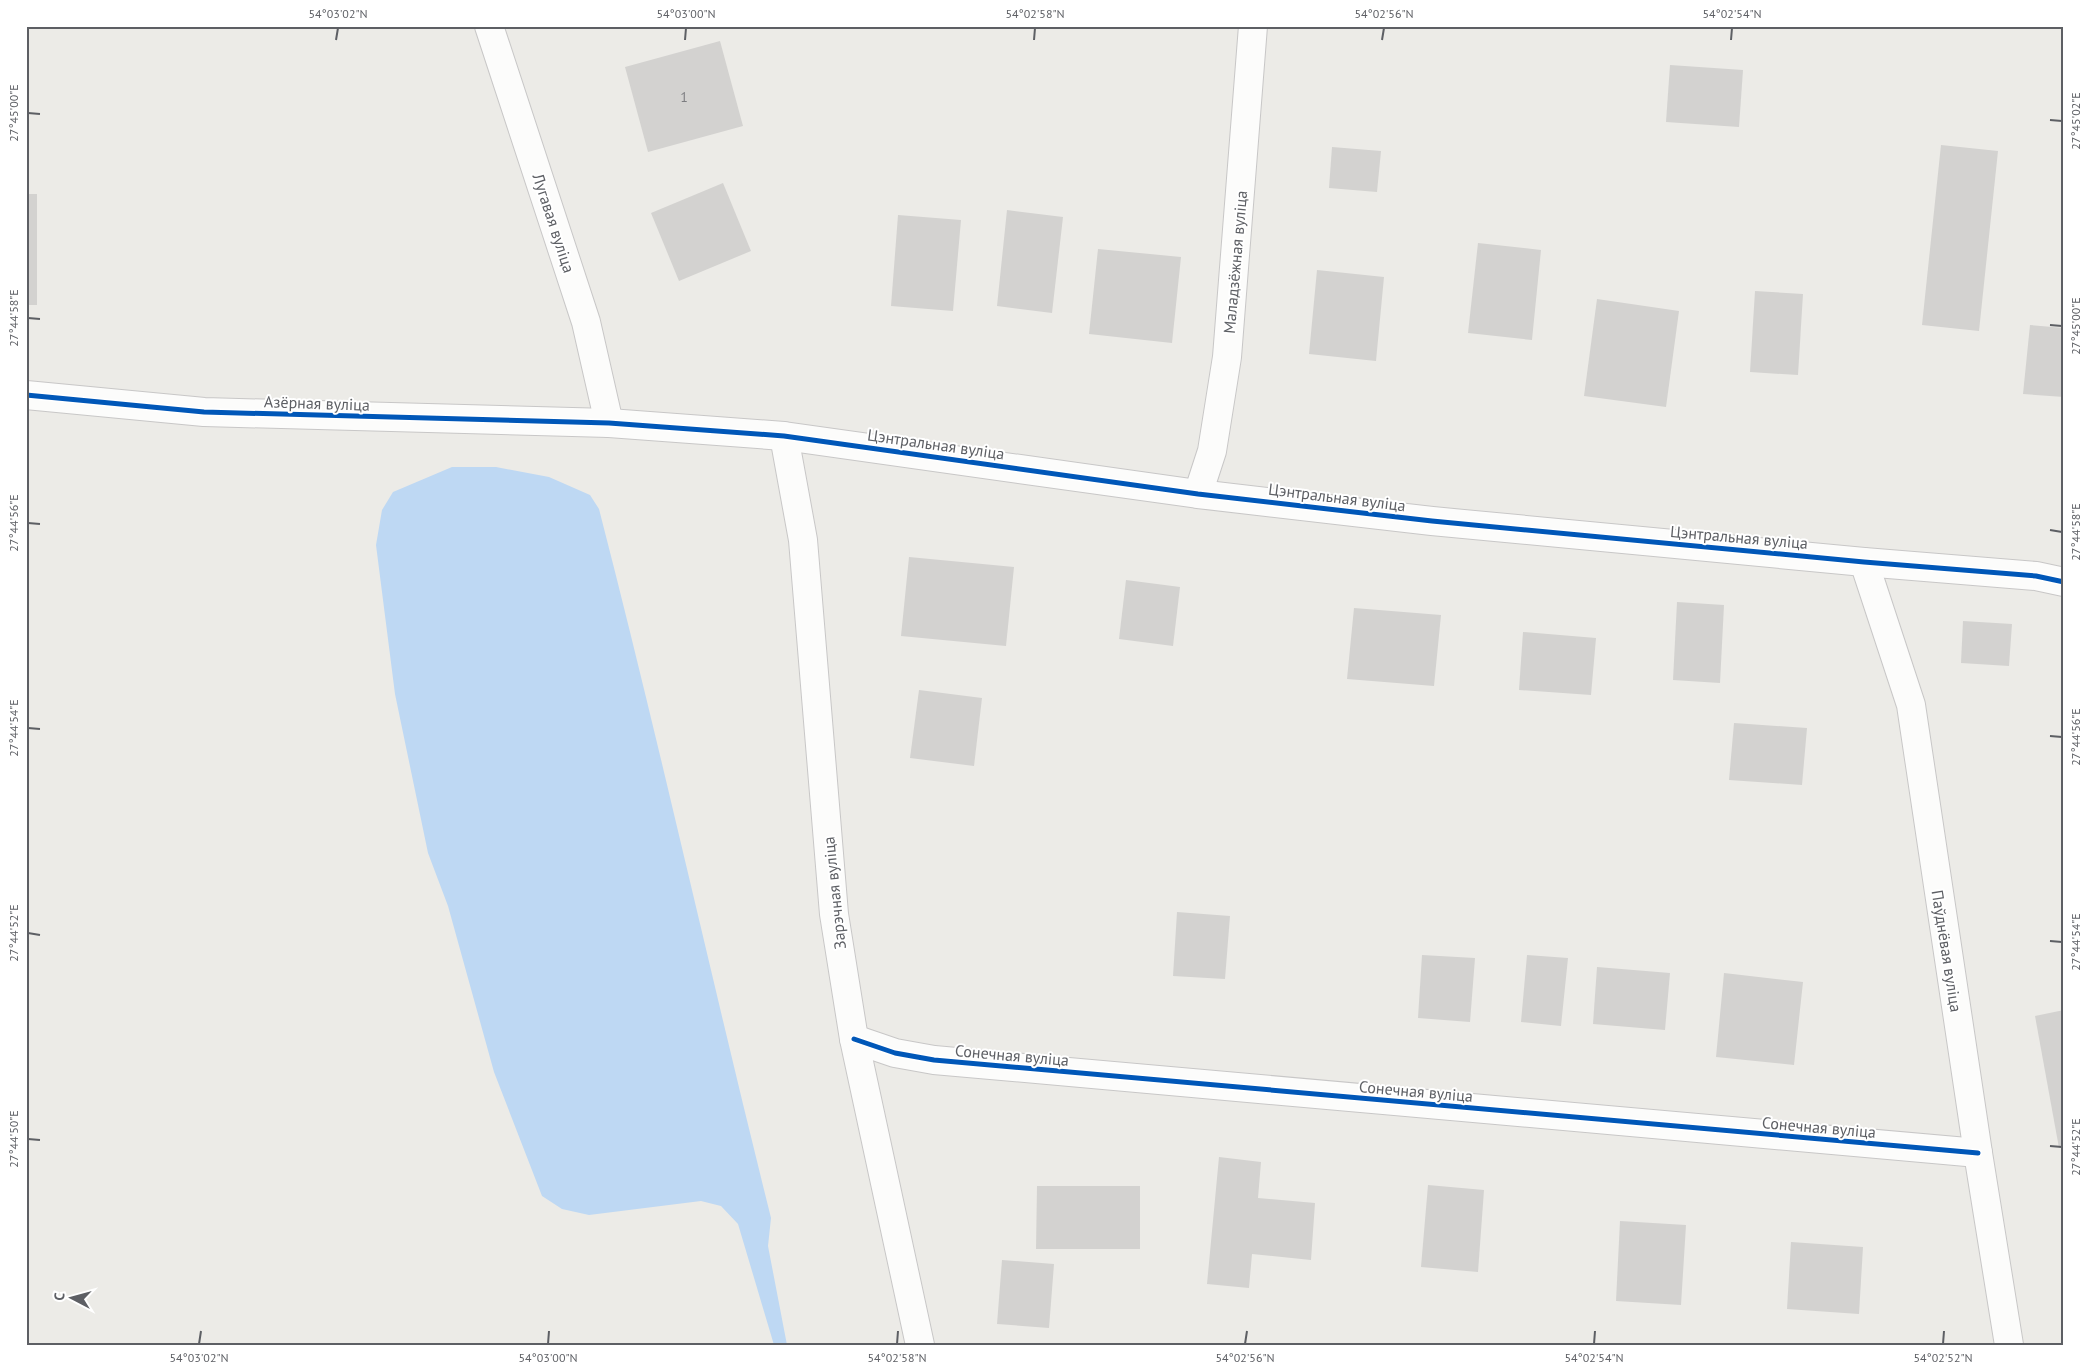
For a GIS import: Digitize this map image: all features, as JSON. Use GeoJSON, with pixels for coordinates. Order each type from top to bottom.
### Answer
{"type":"FeatureCollection","features":[{"type":"Feature","properties":{"kind":"street","name":"Лугавая вуліца"},"geometry":{"type":"LineString","coordinates":[[488,26],[586,322],[608,423]]}},
{"type":"Feature","properties":{"kind":"street","name":"Маладзёжная вуліца"},"geometry":{"type":"LineString","coordinates":[[1198,494],[1212,451],[1227,357],[1253,26]]}},
{"type":"Feature","properties":{"kind":"street","name":"Азёрная вуліца"},"geometry":{"type":"LineString","coordinates":[[26,395],[204,412],[608,423]]}},
{"type":"Feature","properties":{"kind":"street","name":"Цэнтральная вуліца"},"geometry":{"type":"LineString","coordinates":[[608,423],[784,436],[1198,494],[1442,522],[1864,562],[2036,576],[2064,582]]}},
{"type":"Feature","properties":{"kind":"street","name":"Зарэчная вуліца"},"geometry":{"type":"LineString","coordinates":[[784,436],[803,540],[834,914],[854,1039],[920,1345]]}},
{"type":"Feature","properties":{"kind":"street","name":"Паўднёвая вуліца"},"geometry":{"type":"LineString","coordinates":[[1864,562],[1911,705],[1978,1153],[2009,1345]]}},
{"type":"Feature","properties":{"kind":"street","name":"Сонечная вуліца"},"geometry":{"type":"LineString","coordinates":[[854,1039],[895,1053],[934,1060],[1978,1153]]}},
{"type":"Feature","properties":{"kind":"water"},"geometry":{"type":"Polygon","coordinates":[[[452,467],[496,467],[549,477],[590,495],[599,509],[771,1218],[768,1246],[787,1345],[774,1345],[738,1224],[721,1206],[701,1201],[589,1215],[562,1209],[542,1196],[494,1072],[448,906],[428,853],[395,694],[376,545],[382,510],[393,492],[452,467]]]}},
{"type":"Feature","properties":{"kind":"building"},"geometry":{"type":"Polygon","coordinates":[[[720,41],[743,126],[648,152],[625,67],[720,41]]]}},
{"type":"Feature","properties":{"kind":"building"},"geometry":{"type":"Polygon","coordinates":[[[1670,65],[1743,70],[1739,127],[1666,122],[1670,65]]]}},
{"type":"Feature","properties":{"kind":"building"},"geometry":{"type":"Polygon","coordinates":[[[1941,145],[1998,151],[1979,331],[1922,325],[1941,145]]]}},
{"type":"Feature","properties":{"kind":"building"},"geometry":{"type":"Polygon","coordinates":[[[1332,147],[1381,151],[1377,192],[1329,188],[1332,147]]]}},
{"type":"Feature","properties":{"kind":"building"},"geometry":{"type":"Polygon","coordinates":[[[723,183],[751,251],[679,281],[651,213],[723,183]]]}},
{"type":"Feature","properties":{"kind":"building"},"geometry":{"type":"Polygon","coordinates":[[[26,194],[37,194],[37,305],[26,305],[26,194]]]}},
{"type":"Feature","properties":{"kind":"building"},"geometry":{"type":"Polygon","coordinates":[[[1007,210],[1063,217],[1052,313],[997,306],[1007,210]]]}},
{"type":"Feature","properties":{"kind":"building"},"geometry":{"type":"Polygon","coordinates":[[[898,215],[961,220],[953,311],[891,306],[898,215]]]}},
{"type":"Feature","properties":{"kind":"building"},"geometry":{"type":"Polygon","coordinates":[[[1478,243],[1541,250],[1532,340],[1468,333],[1478,243]]]}},
{"type":"Feature","properties":{"kind":"building"},"geometry":{"type":"Polygon","coordinates":[[[1098,249],[1181,257],[1172,343],[1089,334],[1098,249]]]}},
{"type":"Feature","properties":{"kind":"building"},"geometry":{"type":"Polygon","coordinates":[[[1317,270],[1384,277],[1376,361],[1309,354],[1317,270]]]}},
{"type":"Feature","properties":{"kind":"building"},"geometry":{"type":"Polygon","coordinates":[[[1755,291],[1803,294],[1798,375],[1750,372],[1755,291]]]}},
{"type":"Feature","properties":{"kind":"building"},"geometry":{"type":"Polygon","coordinates":[[[1597,299],[1679,311],[1666,407],[1584,396],[1597,299]]]}},
{"type":"Feature","properties":{"kind":"building"},"geometry":{"type":"Polygon","coordinates":[[[2030,325],[2064,328],[2064,397],[2023,394],[2030,325]]]}},
{"type":"Feature","properties":{"kind":"building"},"geometry":{"type":"Polygon","coordinates":[[[909,557],[1014,567],[1006,646],[901,636],[909,557]]]}},
{"type":"Feature","properties":{"kind":"building"},"geometry":{"type":"Polygon","coordinates":[[[1126,580],[1180,587],[1173,646],[1119,639],[1126,580]]]}},
{"type":"Feature","properties":{"kind":"building"},"geometry":{"type":"Polygon","coordinates":[[[1677,602],[1724,605],[1720,683],[1673,680],[1677,602]]]}},
{"type":"Feature","properties":{"kind":"building"},"geometry":{"type":"Polygon","coordinates":[[[1354,608],[1441,615],[1434,686],[1347,679],[1354,608]]]}},
{"type":"Feature","properties":{"kind":"building"},"geometry":{"type":"Polygon","coordinates":[[[1963,621],[2012,624],[2009,666],[1961,663],[1963,621]]]}},
{"type":"Feature","properties":{"kind":"building"},"geometry":{"type":"Polygon","coordinates":[[[1523,632],[1596,638],[1591,695],[1519,690],[1523,632]]]}},
{"type":"Feature","properties":{"kind":"building"},"geometry":{"type":"Polygon","coordinates":[[[919,690],[982,698],[974,766],[910,758],[919,690]]]}},
{"type":"Feature","properties":{"kind":"building"},"geometry":{"type":"Polygon","coordinates":[[[1734,723],[1807,728],[1802,785],[1729,780],[1734,723]]]}},
{"type":"Feature","properties":{"kind":"building"},"geometry":{"type":"Polygon","coordinates":[[[1177,912],[1230,916],[1225,979],[1173,976],[1177,912]]]}},
{"type":"Feature","properties":{"kind":"building"},"geometry":{"type":"Polygon","coordinates":[[[1422,955],[1475,958],[1470,1022],[1418,1018],[1422,955]]]}},
{"type":"Feature","properties":{"kind":"building"},"geometry":{"type":"Polygon","coordinates":[[[1527,955],[1568,958],[1561,1026],[1521,1022],[1527,955]]]}},
{"type":"Feature","properties":{"kind":"building"},"geometry":{"type":"Polygon","coordinates":[[[1597,967],[1670,973],[1665,1030],[1593,1024],[1597,967]]]}},
{"type":"Feature","properties":{"kind":"building"},"geometry":{"type":"Polygon","coordinates":[[[1724,973],[1803,982],[1794,1065],[1716,1057],[1724,973]]]}},
{"type":"Feature","properties":{"kind":"building"},"geometry":{"type":"Polygon","coordinates":[[[2064,1010],[2064,1147],[2059,1148],[2035,1016],[2064,1010]]]}},
{"type":"Feature","properties":{"kind":"building"},"geometry":{"type":"Polygon","coordinates":[[[1219,1157],[1261,1162],[1258,1198],[1315,1203],[1311,1260],[1252,1254],[1249,1288],[1207,1284],[1219,1157]]]}},
{"type":"Feature","properties":{"kind":"building"},"geometry":{"type":"Polygon","coordinates":[[[1428,1185],[1484,1190],[1478,1272],[1421,1267],[1428,1185]]]}},
{"type":"Feature","properties":{"kind":"building"},"geometry":{"type":"Polygon","coordinates":[[[1037,1186],[1140,1186],[1140,1249],[1036,1249],[1037,1186]]]}},
{"type":"Feature","properties":{"kind":"building"},"geometry":{"type":"Polygon","coordinates":[[[1620,1221],[1686,1225],[1681,1305],[1616,1301],[1620,1221]]]}},
{"type":"Feature","properties":{"kind":"building"},"geometry":{"type":"Polygon","coordinates":[[[1791,1242],[1863,1247],[1859,1314],[1787,1309],[1791,1242]]]}},
{"type":"Feature","properties":{"kind":"building"},"geometry":{"type":"Polygon","coordinates":[[[1002,1260],[1054,1264],[1049,1328],[997,1324],[1002,1260]]]}},
{"type":"Feature","properties":{"kind":"cycle path"},"geometry":{"type":"LineString","coordinates":[[26,395],[204,412],[609,423],[784,436],[1198,494],[1432,521],[1864,562],[2036,576],[2064,582]]}},
{"type":"Feature","properties":{"kind":"cycle path"},"geometry":{"type":"LineString","coordinates":[[854,1039],[895,1053],[934,1060],[1978,1153]]}}]}
